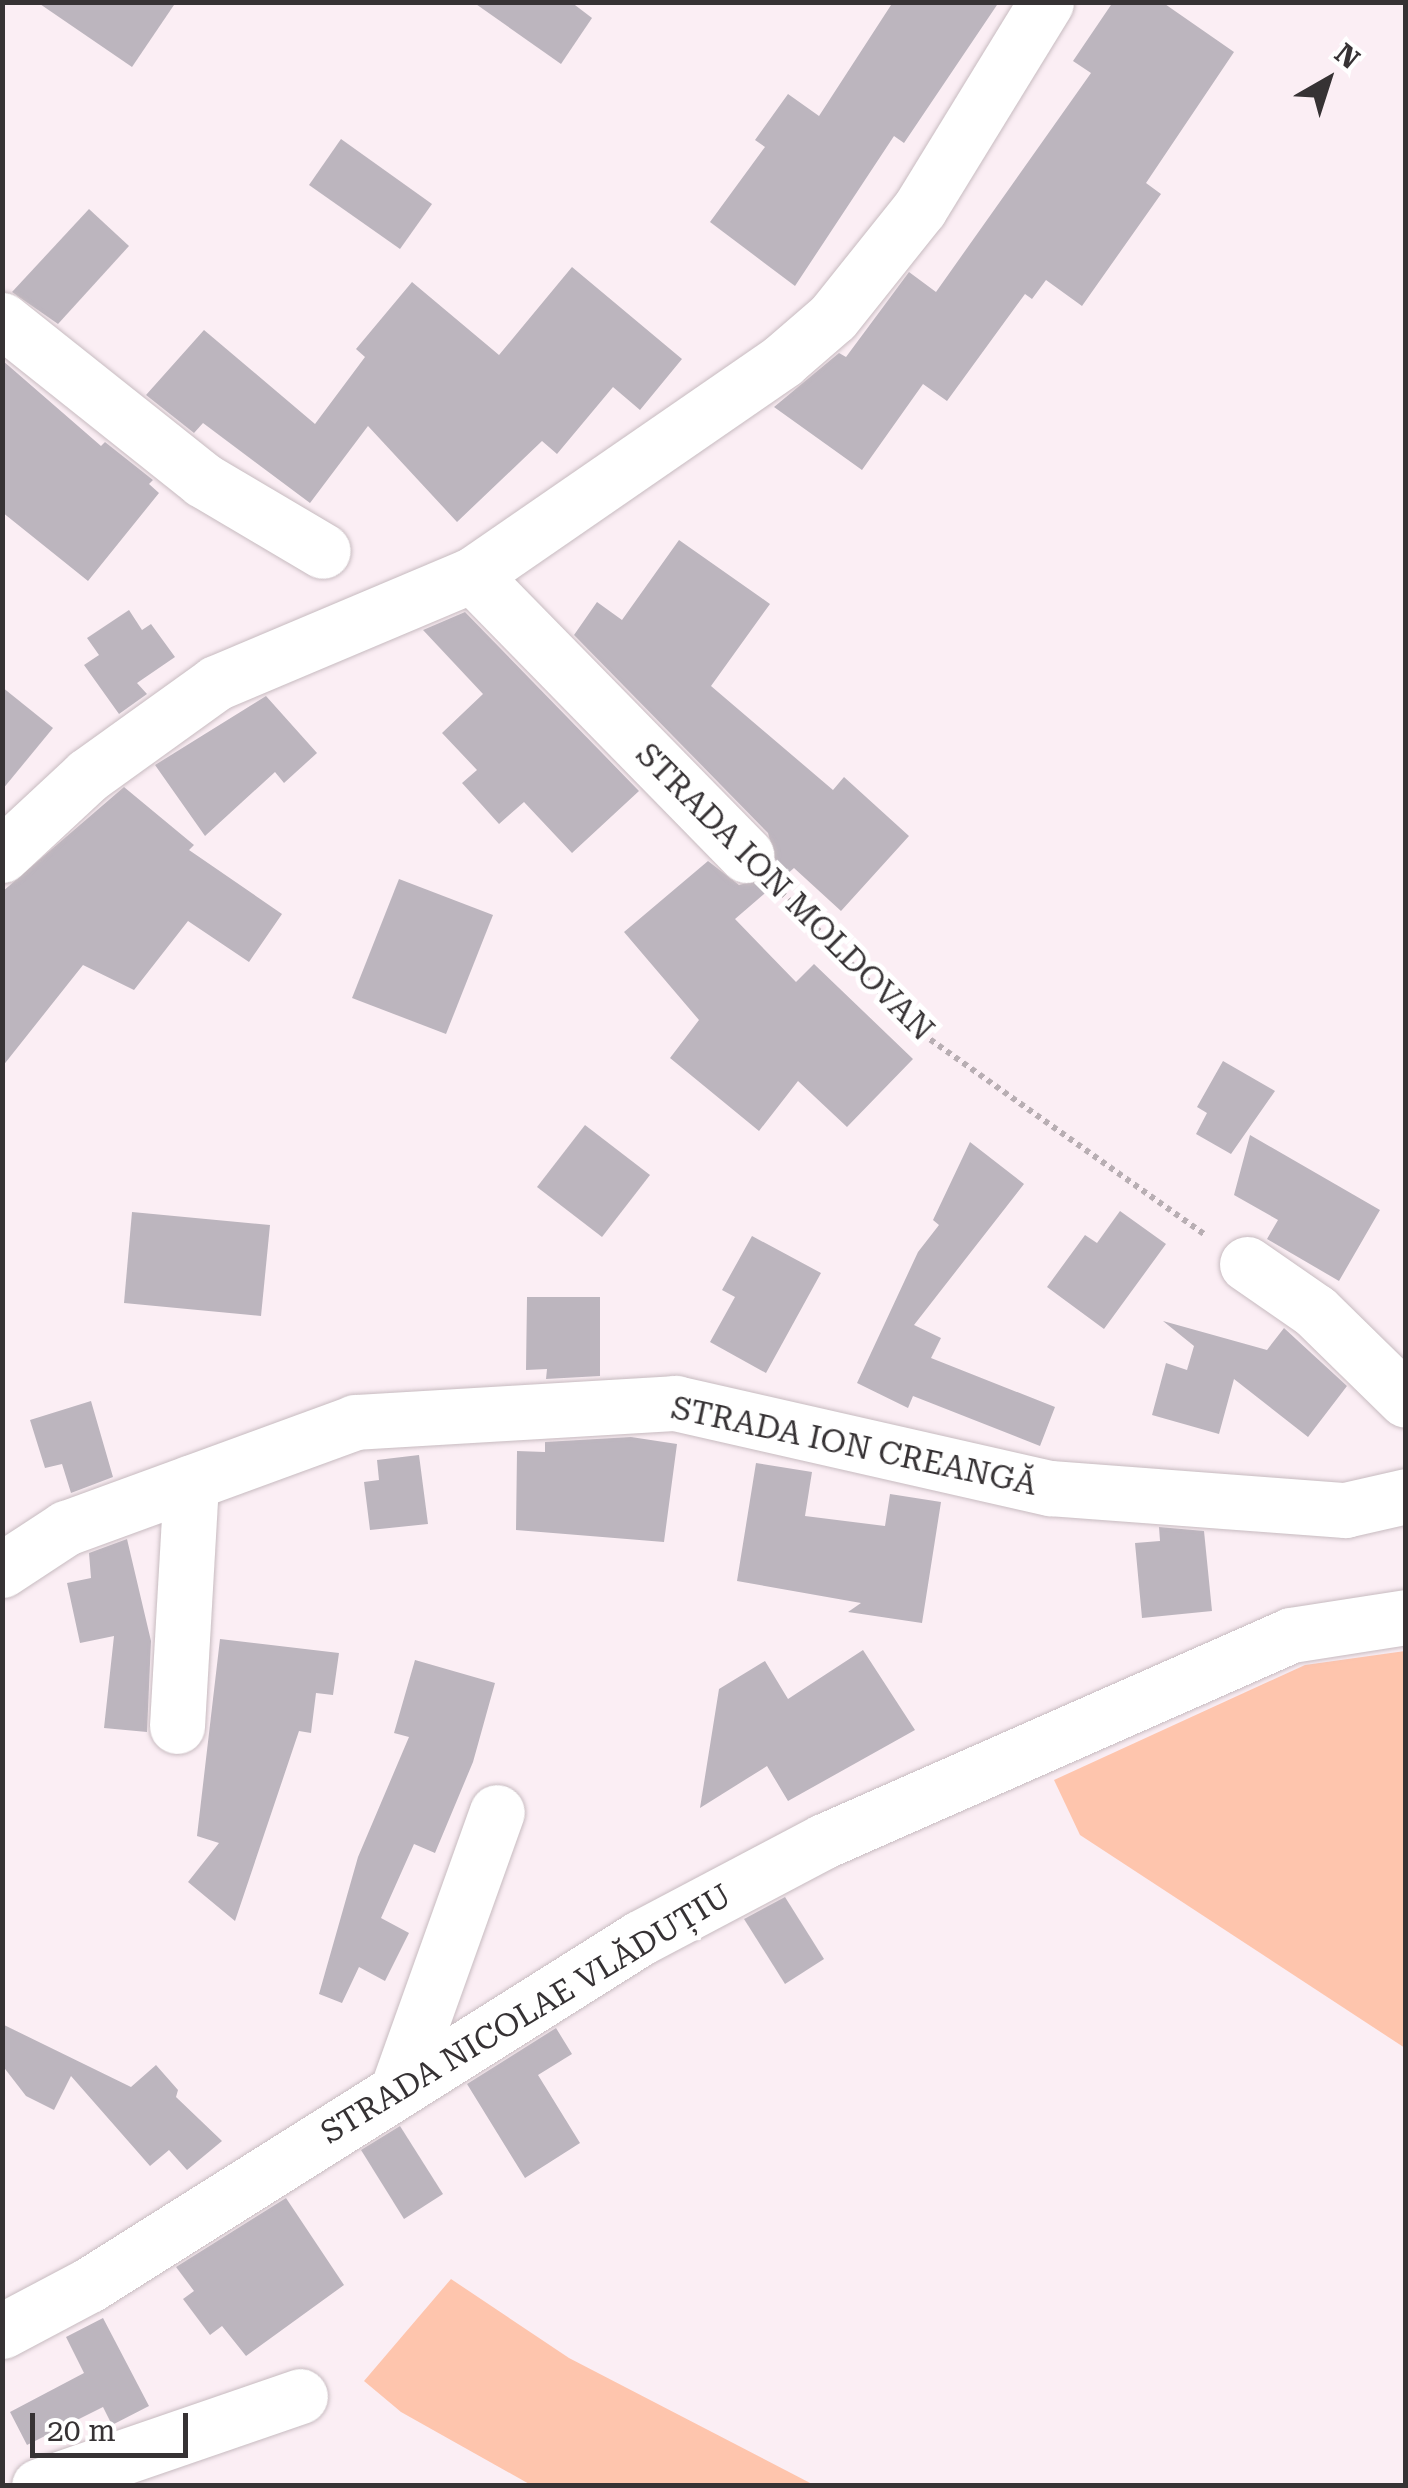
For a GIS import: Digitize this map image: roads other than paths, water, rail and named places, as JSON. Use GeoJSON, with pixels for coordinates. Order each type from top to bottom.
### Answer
{"type":"FeatureCollection","features":[{"type":"Feature","properties":{"kind":"street"},"geometry":{"type":"LineString","coordinates":[[2,855],[88,775],[216,683],[472,575],[782,361],[834,317],[920,208],[1046,2]]}},
{"type":"Feature","properties":{"kind":"street"},"geometry":{"type":"LineString","coordinates":[[2,320],[203,480],[324,551]]}},
{"type":"Feature","properties":{"kind":"street","name":"STRADA ION MOLDOVAN"},"geometry":{"type":"LineString","coordinates":[[472,575],[746,855]]}},
{"type":"Feature","properties":{"kind":"street"},"geometry":{"type":"LineString","coordinates":[[1247,1264],[1315,1312],[1406,1400]]}},
{"type":"Feature","properties":{"kind":"street","name":"STRADA ION CREANGĂ"},"geometry":{"type":"LineString","coordinates":[[2,1570],[66,1528],[355,1422],[676,1403],[1050,1488],[1345,1510],[1406,1496]]}},
{"type":"Feature","properties":{"kind":"street"},"geometry":{"type":"LineString","coordinates":[[177,1726],[191,1482]]}},
{"type":"Feature","properties":{"kind":"street","name":"STRADA NICOLAE VLĂDUȚIU"},"geometry":{"type":"LineString","coordinates":[[2,2331],[89,2285],[640,1938],[824,1841],[1291,1635],[1406,1617]]}},
{"type":"Feature","properties":{"kind":"street"},"geometry":{"type":"LineString","coordinates":[[398,2088],[497,1812]]}},
{"type":"Feature","properties":{"kind":"street"},"geometry":{"type":"LineString","coordinates":[[39,2486],[300,2396]]}}]}
